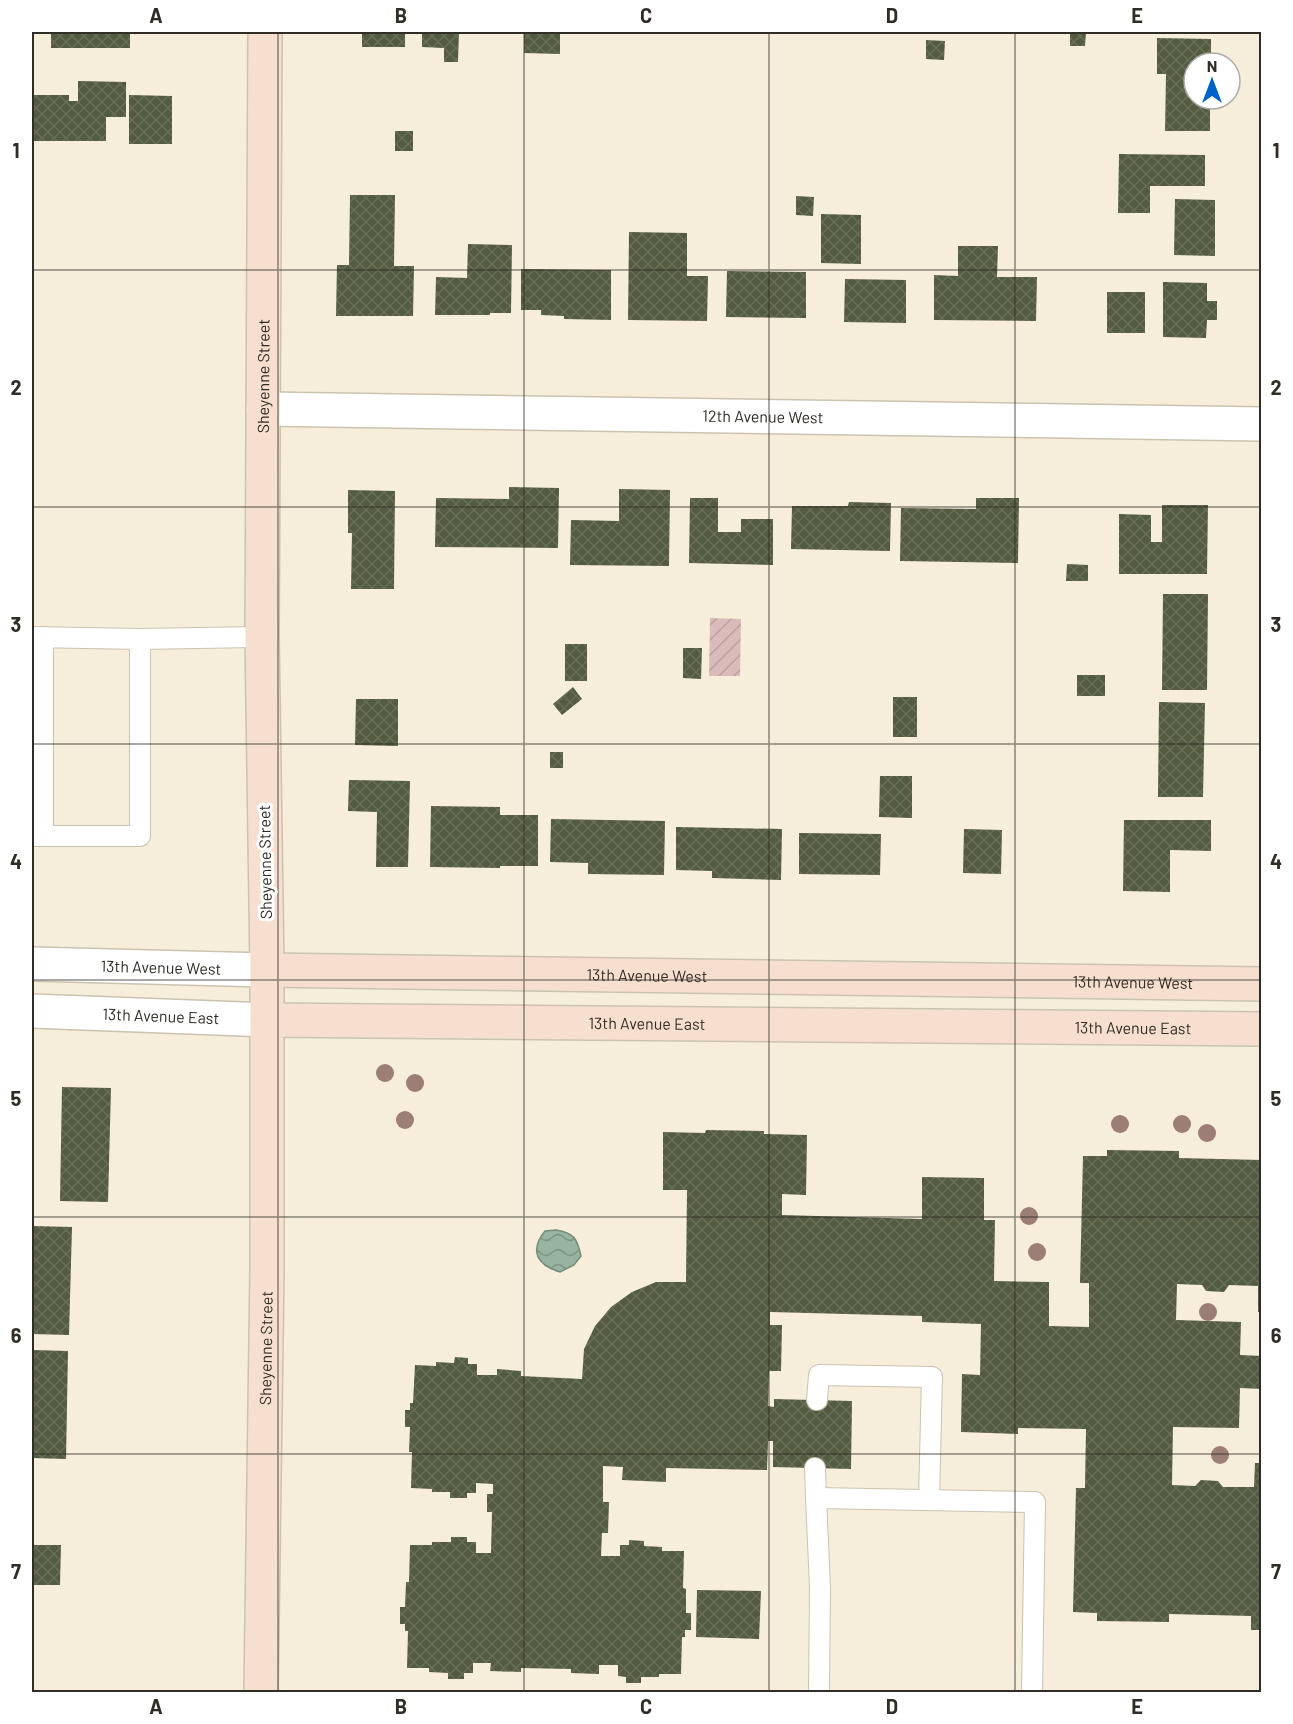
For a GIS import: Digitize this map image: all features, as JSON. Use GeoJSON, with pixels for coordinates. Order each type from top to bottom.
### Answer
{"type":"FeatureCollection","features":[{"type":"Feature","properties":{"kind":"main road","name":"Sheyenne Street"},"geometry":{"type":"LineString","coordinates":[[261,1692],[267,1269],[267,970],[262,637],[265,32]]}},
{"type":"Feature","properties":{"kind":"main road","name":"13th Avenue West"},"geometry":{"type":"LineString","coordinates":[[267,970],[1262,984]]}},
{"type":"Feature","properties":{"kind":"main road","name":"13th Avenue East"},"geometry":{"type":"LineString","coordinates":[[267,1020],[1262,1029]]}},
{"type":"Feature","properties":{"kind":"street","name":"12th Avenue West"},"geometry":{"type":"LineString","coordinates":[[263,409],[1262,424]]}},
{"type":"Feature","properties":{"kind":"street","name":"13th Avenue West"},"geometry":{"type":"LineString","coordinates":[[32,964],[267,970]]}},
{"type":"Feature","properties":{"kind":"street","name":"13th Avenue East"},"geometry":{"type":"LineString","coordinates":[[32,1011],[267,1020]]}},
{"type":"Feature","properties":{"kind":"lane"},"geometry":{"type":"LineString","coordinates":[[140,639],[140,836],[37,836],[37,637],[140,639],[262,637]]}},
{"type":"Feature","properties":{"kind":"lane"},"geometry":{"type":"LineString","coordinates":[[817,1400],[819,1374],[932,1377],[929,1500]]}},
{"type":"Feature","properties":{"kind":"lane"},"geometry":{"type":"LineString","coordinates":[[815,1468],[820,1587],[819,1692]]}},
{"type":"Feature","properties":{"kind":"lane"},"geometry":{"type":"LineString","coordinates":[[816,1498],[1035,1502],[1032,1692]]}},
{"type":"Feature","properties":{"kind":"shaded area"},"geometry":{"type":"Polygon","coordinates":[[[710,618],[741,619],[740,676],[709,676],[710,618]]]}},
{"type":"Feature","properties":{"kind":"water"},"geometry":{"type":"Polygon","coordinates":[[[556,1230],[574,1237],[581,1256],[574,1265],[560,1272],[541,1261],[537,1251],[537,1245],[545,1231],[556,1230]]]}},
{"type":"Feature","properties":{"kind":"building"},"geometry":{"type":"Polygon","coordinates":[[[51,32],[130,32],[130,48],[51,48],[51,32]]]}},
{"type":"Feature","properties":{"kind":"building"},"geometry":{"type":"Polygon","coordinates":[[[362,32],[405,32],[405,47],[362,47],[362,32]]]}},
{"type":"Feature","properties":{"kind":"building"},"geometry":{"type":"Polygon","coordinates":[[[422,32],[459,32],[458,62],[444,62],[444,48],[422,47],[422,32]]]}},
{"type":"Feature","properties":{"kind":"building"},"geometry":{"type":"Polygon","coordinates":[[[524,32],[560,32],[560,54],[524,53],[524,32]]]}},
{"type":"Feature","properties":{"kind":"building"},"geometry":{"type":"Polygon","coordinates":[[[1070,32],[1086,32],[1085,46],[1070,46],[1070,32]]]}},
{"type":"Feature","properties":{"kind":"building"},"geometry":{"type":"Polygon","coordinates":[[[1157,38],[1211,39],[1211,51],[1182,51],[1182,111],[1210,111],[1210,131],[1165,131],[1166,74],[1157,74],[1157,38]]]}},
{"type":"Feature","properties":{"kind":"building"},"geometry":{"type":"Polygon","coordinates":[[[926,40],[945,41],[944,60],[926,59],[926,40]]]}},
{"type":"Feature","properties":{"kind":"building"},"geometry":{"type":"Polygon","coordinates":[[[78,81],[126,82],[126,117],[106,117],[106,141],[32,141],[32,95],[69,95],[69,101],[78,101],[78,81]]]}},
{"type":"Feature","properties":{"kind":"building"},"geometry":{"type":"Polygon","coordinates":[[[129,95],[172,96],[172,144],[129,144],[129,95]]]}},
{"type":"Feature","properties":{"kind":"building"},"geometry":{"type":"Polygon","coordinates":[[[395,131],[413,131],[413,151],[395,151],[395,131]]]}},
{"type":"Feature","properties":{"kind":"building"},"geometry":{"type":"Polygon","coordinates":[[[1119,154],[1205,155],[1205,186],[1150,186],[1150,213],[1118,213],[1119,154]]]}},
{"type":"Feature","properties":{"kind":"building"},"geometry":{"type":"Polygon","coordinates":[[[350,195],[395,195],[394,266],[414,266],[413,316],[336,316],[337,265],[349,265],[350,195]]]}},
{"type":"Feature","properties":{"kind":"building"},"geometry":{"type":"Polygon","coordinates":[[[796,196],[814,197],[813,216],[796,215],[796,196]]]}},
{"type":"Feature","properties":{"kind":"building"},"geometry":{"type":"Polygon","coordinates":[[[1175,199],[1215,200],[1215,256],[1174,255],[1175,199]]]}},
{"type":"Feature","properties":{"kind":"building"},"geometry":{"type":"Polygon","coordinates":[[[821,214],[861,215],[861,264],[821,263],[821,214]]]}},
{"type":"Feature","properties":{"kind":"building"},"geometry":{"type":"Polygon","coordinates":[[[629,232],[687,233],[687,276],[708,276],[707,321],[628,320],[629,232]]]}},
{"type":"Feature","properties":{"kind":"building"},"geometry":{"type":"Polygon","coordinates":[[[468,244],[512,245],[511,313],[435,315],[436,277],[467,278],[468,244]]]}},
{"type":"Feature","properties":{"kind":"building"},"geometry":{"type":"Polygon","coordinates":[[[958,246],[998,246],[997,277],[1037,277],[1036,321],[934,320],[934,275],[958,276],[958,246]]]}},
{"type":"Feature","properties":{"kind":"building"},"geometry":{"type":"Polygon","coordinates":[[[521,269],[611,270],[611,320],[564,319],[564,316],[541,315],[541,310],[521,310],[521,269]]]}},
{"type":"Feature","properties":{"kind":"building"},"geometry":{"type":"Polygon","coordinates":[[[727,271],[806,272],[806,318],[726,317],[727,271]]]}},
{"type":"Feature","properties":{"kind":"building"},"geometry":{"type":"Polygon","coordinates":[[[845,279],[906,280],[906,323],[844,322],[845,279]]]}},
{"type":"Feature","properties":{"kind":"building"},"geometry":{"type":"Polygon","coordinates":[[[1163,282],[1207,283],[1207,301],[1217,301],[1217,320],[1207,320],[1206,338],[1163,337],[1163,282]]]}},
{"type":"Feature","properties":{"kind":"building"},"geometry":{"type":"Polygon","coordinates":[[[1107,292],[1145,292],[1145,333],[1107,333],[1107,292]]]}},
{"type":"Feature","properties":{"kind":"building"},"geometry":{"type":"Polygon","coordinates":[[[509,487],[559,488],[558,548],[435,547],[436,498],[509,499],[509,487]]]}},
{"type":"Feature","properties":{"kind":"building"},"geometry":{"type":"Polygon","coordinates":[[[619,489],[670,490],[669,566],[570,565],[571,520],[619,521],[619,489]]]}},
{"type":"Feature","properties":{"kind":"building"},"geometry":{"type":"Polygon","coordinates":[[[348,490],[395,491],[394,589],[351,589],[352,533],[348,533],[348,490]]]}},
{"type":"Feature","properties":{"kind":"building"},"geometry":{"type":"Polygon","coordinates":[[[690,498],[718,498],[718,532],[741,532],[741,519],[773,519],[773,565],[689,563],[690,498]]]}},
{"type":"Feature","properties":{"kind":"building"},"geometry":{"type":"Polygon","coordinates":[[[976,498],[1019,498],[1018,563],[900,561],[901,508],[976,509],[976,498]]]}},
{"type":"Feature","properties":{"kind":"building"},"geometry":{"type":"Polygon","coordinates":[[[849,502],[891,503],[890,551],[791,549],[792,506],[848,506],[849,502]]]}},
{"type":"Feature","properties":{"kind":"building"},"geometry":{"type":"Polygon","coordinates":[[[1162,505],[1208,505],[1207,574],[1119,574],[1119,514],[1151,515],[1151,542],[1162,542],[1162,505]]]}},
{"type":"Feature","properties":{"kind":"building"},"geometry":{"type":"Polygon","coordinates":[[[1067,564],[1088,565],[1088,581],[1066,581],[1067,564]]]}},
{"type":"Feature","properties":{"kind":"building"},"geometry":{"type":"Polygon","coordinates":[[[1163,594],[1208,594],[1207,690],[1162,690],[1163,594]]]}},
{"type":"Feature","properties":{"kind":"building"},"geometry":{"type":"Polygon","coordinates":[[[565,644],[587,644],[587,681],[565,681],[565,644]]]}},
{"type":"Feature","properties":{"kind":"building"},"geometry":{"type":"Polygon","coordinates":[[[683,648],[702,648],[701,679],[683,678],[683,648]]]}},
{"type":"Feature","properties":{"kind":"building"},"geometry":{"type":"Polygon","coordinates":[[[1077,675],[1105,675],[1105,696],[1077,696],[1077,675]]]}},
{"type":"Feature","properties":{"kind":"building"},"geometry":{"type":"Polygon","coordinates":[[[573,687],[582,699],[562,715],[553,704],[573,687]]]}},
{"type":"Feature","properties":{"kind":"building"},"geometry":{"type":"Polygon","coordinates":[[[893,697],[917,697],[917,737],[893,737],[893,697]]]}},
{"type":"Feature","properties":{"kind":"building"},"geometry":{"type":"Polygon","coordinates":[[[356,699],[398,699],[398,746],[355,745],[356,699]]]}},
{"type":"Feature","properties":{"kind":"building"},"geometry":{"type":"Polygon","coordinates":[[[1159,702],[1205,703],[1203,797],[1158,797],[1159,702]]]}},
{"type":"Feature","properties":{"kind":"building"},"geometry":{"type":"Polygon","coordinates":[[[550,752],[563,752],[563,768],[550,768],[550,752]]]}},
{"type":"Feature","properties":{"kind":"building"},"geometry":{"type":"Polygon","coordinates":[[[880,776],[912,776],[912,818],[879,817],[880,776]]]}},
{"type":"Feature","properties":{"kind":"building"},"geometry":{"type":"Polygon","coordinates":[[[349,780],[410,781],[408,867],[376,867],[377,812],[348,811],[349,780]]]}},
{"type":"Feature","properties":{"kind":"building"},"geometry":{"type":"Polygon","coordinates":[[[431,806],[500,807],[500,815],[538,815],[538,866],[430,867],[431,806]]]}},
{"type":"Feature","properties":{"kind":"building"},"geometry":{"type":"Polygon","coordinates":[[[551,819],[665,821],[664,875],[588,874],[588,863],[550,862],[551,819]]]}},
{"type":"Feature","properties":{"kind":"building"},"geometry":{"type":"Polygon","coordinates":[[[1124,820],[1211,820],[1211,851],[1170,850],[1170,892],[1123,891],[1124,820]]]}},
{"type":"Feature","properties":{"kind":"building"},"geometry":{"type":"Polygon","coordinates":[[[676,827],[782,829],[781,880],[712,878],[712,871],[676,870],[676,827]]]}},
{"type":"Feature","properties":{"kind":"building"},"geometry":{"type":"Polygon","coordinates":[[[964,829],[1002,830],[1001,874],[963,873],[964,829]]]}},
{"type":"Feature","properties":{"kind":"building"},"geometry":{"type":"Polygon","coordinates":[[[799,833],[881,834],[880,875],[799,874],[799,833]]]}},
{"type":"Feature","properties":{"kind":"building"},"geometry":{"type":"Polygon","coordinates":[[[62,1087],[111,1088],[108,1202],[60,1201],[62,1087]]]}},
{"type":"Feature","properties":{"kind":"building"},"geometry":{"type":"Polygon","coordinates":[[[706,1130],[764,1131],[764,1134],[807,1135],[806,1195],[782,1194],[782,1215],[922,1219],[922,1177],[984,1178],[984,1220],[995,1220],[994,1281],[1049,1282],[1049,1326],[1089,1327],[1089,1283],[1080,1283],[1083,1156],[1107,1156],[1107,1150],[1179,1151],[1179,1158],[1262,1160],[1262,1312],[1258,1312],[1258,1286],[1229,1285],[1224,1292],[1206,1291],[1202,1285],[1177,1284],[1176,1320],[1241,1322],[1240,1355],[1262,1356],[1262,1389],[1240,1388],[1239,1428],[1173,1427],[1172,1485],[1195,1486],[1201,1480],[1218,1481],[1223,1487],[1254,1487],[1255,1463],[1262,1463],[1262,1630],[1251,1630],[1251,1616],[1169,1614],[1169,1622],[1097,1621],[1097,1613],[1073,1612],[1076,1488],[1085,1488],[1086,1429],[1018,1428],[1018,1434],[961,1432],[962,1374],[980,1375],[981,1324],[922,1322],[922,1316],[770,1312],[770,1325],[782,1325],[781,1371],[769,1371],[768,1406],[774,1407],[774,1399],[852,1401],[851,1469],[773,1467],[773,1441],[768,1441],[767,1470],[666,1468],[666,1482],[622,1480],[623,1467],[603,1466],[603,1502],[609,1502],[608,1533],[602,1533],[601,1556],[620,1556],[620,1545],[629,1545],[629,1540],[644,1541],[644,1546],[662,1547],[662,1551],[684,1551],[683,1588],[686,1589],[686,1613],[691,1613],[691,1630],[685,1630],[685,1637],[682,1637],[681,1674],[659,1674],[659,1677],[641,1677],[641,1683],[626,1683],[626,1677],[618,1676],[618,1665],[599,1665],[599,1674],[571,1673],[571,1669],[521,1668],[521,1672],[490,1671],[491,1663],[473,1663],[473,1673],[464,1673],[464,1679],[448,1679],[448,1673],[429,1672],[429,1668],[407,1668],[408,1631],[405,1631],[405,1624],[400,1624],[400,1607],[405,1607],[406,1582],[409,1582],[410,1545],[432,1545],[432,1542],[451,1542],[451,1537],[467,1537],[467,1542],[476,1542],[476,1553],[491,1553],[492,1512],[487,1512],[487,1494],[493,1494],[493,1484],[476,1483],[476,1493],[467,1493],[467,1498],[450,1498],[450,1492],[432,1492],[432,1489],[411,1488],[412,1452],[409,1452],[410,1427],[405,1427],[405,1410],[410,1410],[410,1403],[413,1403],[415,1365],[436,1366],[436,1362],[454,1363],[455,1357],[468,1358],[468,1364],[477,1364],[477,1375],[497,1375],[497,1369],[521,1371],[521,1376],[582,1379],[584,1349],[595,1326],[611,1307],[632,1292],[656,1282],[686,1282],[687,1190],[663,1190],[663,1132],[705,1133],[706,1130]]]}},
{"type":"Feature","properties":{"kind":"building"},"geometry":{"type":"Polygon","coordinates":[[[32,1226],[72,1227],[69,1335],[32,1334],[32,1226]]]}},
{"type":"Feature","properties":{"kind":"building"},"geometry":{"type":"Polygon","coordinates":[[[32,1350],[68,1351],[66,1459],[32,1458],[32,1350]]]}},
{"type":"Feature","properties":{"kind":"building"},"geometry":{"type":"Polygon","coordinates":[[[32,1545],[61,1545],[60,1585],[32,1585],[32,1545]]]}},
{"type":"Feature","properties":{"kind":"building"},"geometry":{"type":"Polygon","coordinates":[[[697,1590],[761,1591],[759,1639],[696,1637],[697,1590]]]}}]}
